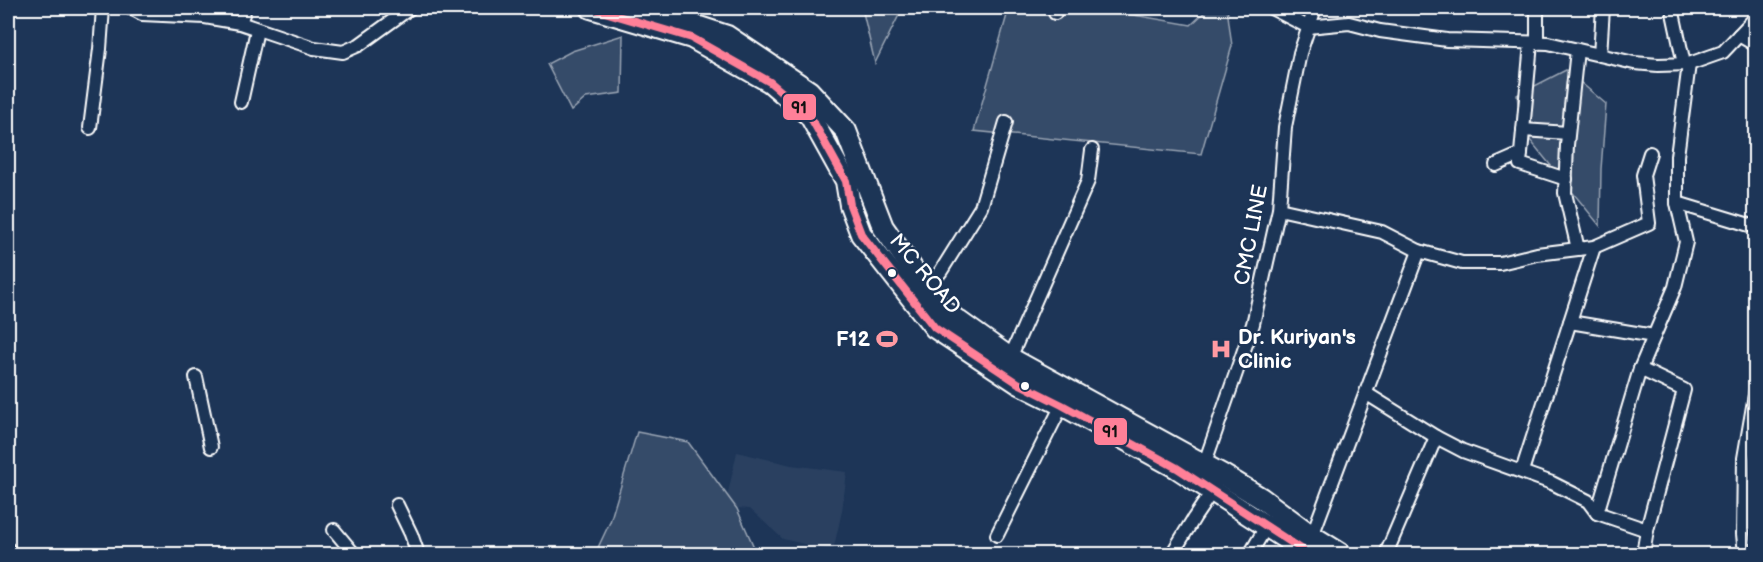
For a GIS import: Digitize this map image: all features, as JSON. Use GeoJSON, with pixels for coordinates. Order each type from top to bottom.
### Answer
{"type":"FeatureCollection","features":[{"type":"Feature","properties":{"kind":"main road","name":"MC ROAD"},"geometry":{"type":"LineString","coordinates":[[591,8],[692,38],[770,82],[810,116],[846,181],[850,205],[861,234],[935,328],[1018,383],[1177,468],[1204,480],[1223,475],[1261,498],[1311,545]]}},
{"type":"Feature","properties":{"kind":"main road","name":"MC ROAD"},"geometry":{"type":"LineString","coordinates":[[641,8],[727,36],[809,91],[846,131],[883,227],[940,308],[1010,358],[1204,480],[1266,526],[1341,555]]}},
{"type":"Feature","properties":{"kind":"street"},"geometry":{"type":"LineString","coordinates":[[90,128],[103,8]]}},
{"type":"Feature","properties":{"kind":"street"},"geometry":{"type":"LineString","coordinates":[[131,8],[240,23],[314,48],[343,52],[359,45],[410,8]]}},
{"type":"Feature","properties":{"kind":"street"},"geometry":{"type":"LineString","coordinates":[[240,23],[244,8]]}},
{"type":"Feature","properties":{"kind":"street"},"geometry":{"type":"LineString","coordinates":[[1270,8],[1308,27],[1349,23],[1380,31],[1447,40],[1548,43],[1634,63],[1687,64],[1723,52],[1755,17]]}},
{"type":"Feature","properties":{"kind":"street","name":"CMC LINE"},"geometry":{"type":"LineString","coordinates":[[1172,555],[1194,518],[1253,324],[1279,209],[1285,127],[1300,53],[1315,8]]}},
{"type":"Feature","properties":{"kind":"street"},"geometry":{"type":"LineString","coordinates":[[1537,8],[1520,164],[1566,179]]}},
{"type":"Feature","properties":{"kind":"street"},"geometry":{"type":"LineString","coordinates":[[1600,55],[1603,8]]}},
{"type":"Feature","properties":{"kind":"street"},"geometry":{"type":"LineString","coordinates":[[1597,513],[1640,369],[1675,287],[1686,242],[1677,203],[1677,156],[1687,64],[1672,8]]}},
{"type":"Feature","properties":{"kind":"street"},"geometry":{"type":"LineString","coordinates":[[241,102],[257,30]]}},
{"type":"Feature","properties":{"kind":"street"},"geometry":{"type":"LineString","coordinates":[[1739,35],[1755,45]]}},
{"type":"Feature","properties":{"kind":"street"},"geometry":{"type":"LineString","coordinates":[[1577,50],[1568,133],[1565,193],[1578,249]]}},
{"type":"Feature","properties":{"kind":"street"},"geometry":{"type":"LineString","coordinates":[[927,289],[981,207],[1006,122]]}},
{"type":"Feature","properties":{"kind":"street"},"geometry":{"type":"LineString","coordinates":[[1523,130],[1568,133]]}},
{"type":"Feature","properties":{"kind":"street"},"geometry":{"type":"LineString","coordinates":[[1010,358],[1088,181],[1092,150]]}},
{"type":"Feature","properties":{"kind":"street"},"geometry":{"type":"LineString","coordinates":[[1279,209],[1382,232],[1419,251],[1462,263],[1491,263],[1593,247],[1649,223],[1643,175],[1650,153]]}},
{"type":"Feature","properties":{"kind":"street"},"geometry":{"type":"LineString","coordinates":[[1496,165],[1521,154]]}},
{"type":"Feature","properties":{"kind":"street"},"geometry":{"type":"LineString","coordinates":[[1677,203],[1755,227]]}},
{"type":"Feature","properties":{"kind":"street"},"geometry":{"type":"LineString","coordinates":[[1522,471],[1593,247]]}},
{"type":"Feature","properties":{"kind":"street"},"geometry":{"type":"LineString","coordinates":[[1311,545],[1419,251]]}},
{"type":"Feature","properties":{"kind":"street"},"geometry":{"type":"LineString","coordinates":[[1570,322],[1654,336]]}},
{"type":"Feature","properties":{"kind":"street"},"geometry":{"type":"LineString","coordinates":[[1640,369],[1684,390],[1647,530],[1643,555]]}},
{"type":"Feature","properties":{"kind":"street"},"geometry":{"type":"LineString","coordinates":[[196,377],[211,447]]}},
{"type":"Feature","properties":{"kind":"street"},"geometry":{"type":"LineString","coordinates":[[1745,555],[1744,459],[1755,389]]}},
{"type":"Feature","properties":{"kind":"street"},"geometry":{"type":"LineString","coordinates":[[1367,394],[1463,451],[1552,483],[1588,501],[1597,513],[1647,530]]}},
{"type":"Feature","properties":{"kind":"street"},"geometry":{"type":"LineString","coordinates":[[997,535],[1062,405]]}},
{"type":"Feature","properties":{"kind":"street"},"geometry":{"type":"LineString","coordinates":[[1386,555],[1436,437]]}},
{"type":"Feature","properties":{"kind":"street"},"geometry":{"type":"LineString","coordinates":[[397,505],[418,555]]}},
{"type":"Feature","properties":{"kind":"street"},"geometry":{"type":"LineString","coordinates":[[1250,555],[1266,526]]}},
{"type":"Feature","properties":{"kind":"street"},"geometry":{"type":"LineString","coordinates":[[334,530],[354,555]]}},
{"type":"Feature","properties":{"kind":"street"},"geometry":{"type":"LineString","coordinates":[[8,549],[8,555]]}},
{"type":"Feature","properties":{"kind":"shaded area"},"geometry":{"type":"Polygon","coordinates":[[[862,8],[902,8],[875,63],[862,8]]]}},
{"type":"Feature","properties":{"kind":"shaded area"},"geometry":{"type":"Polygon","coordinates":[[[1009,8],[1094,8],[1191,25],[1209,8],[1227,8],[1232,46],[1201,154],[974,131],[1009,8]]]}},
{"type":"Feature","properties":{"kind":"shaded area"},"geometry":{"type":"Polygon","coordinates":[[[623,35],[622,93],[586,98],[571,111],[547,64],[572,51],[623,35]]]}},
{"type":"Feature","properties":{"kind":"shaded area"},"geometry":{"type":"Polygon","coordinates":[[[1566,70],[1606,104],[1601,169],[1600,226],[1521,129],[1517,95],[1566,70]]]}},
{"type":"Feature","properties":{"kind":"shaded area"},"geometry":{"type":"Polygon","coordinates":[[[637,432],[688,442],[737,509],[757,554],[595,554],[610,522],[637,432]]]}},
{"type":"Feature","properties":{"kind":"shaded area"},"geometry":{"type":"Polygon","coordinates":[[[737,452],[791,465],[847,472],[842,511],[833,551],[783,539],[750,509],[725,507],[737,452]]]}},
{"type":"Feature","properties":{"kind":"transit line","name":"91"},"geometry":{"type":"LineString","coordinates":[[591,8],[692,38],[770,82],[810,116],[846,181],[850,205],[861,234],[935,328],[1018,383],[1177,468],[1309,554]]}},
{"type":"Feature","properties":{"kind":"place","name":"F12"},"geometry":{"type":"Point","coordinates":[887,339]}},
{"type":"Feature","properties":{"kind":"place","name":"Dr. Kuriyan's Clinic"},"geometry":{"type":"Point","coordinates":[1221,349]}}]}
